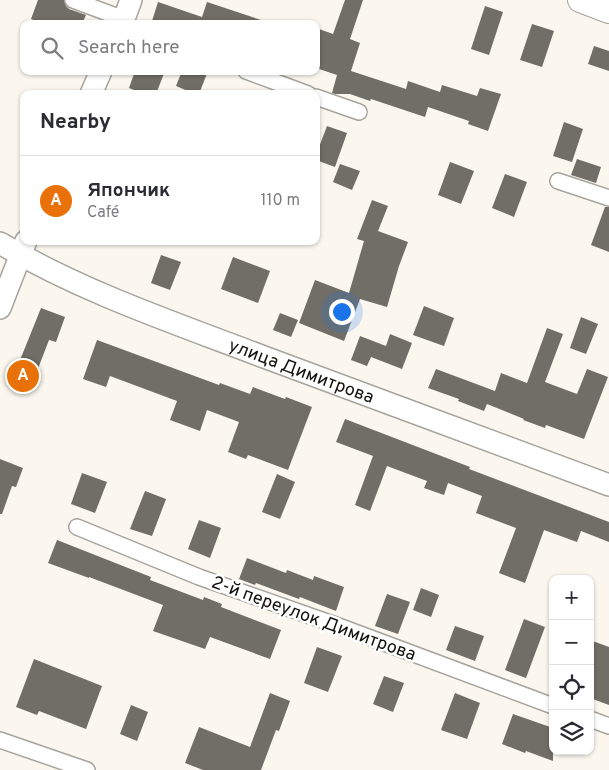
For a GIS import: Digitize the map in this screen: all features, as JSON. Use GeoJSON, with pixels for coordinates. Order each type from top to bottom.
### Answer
{"type":"FeatureCollection","features":[{"type":"Feature","properties":{"kind":"main road"},"geometry":{"type":"LineString","coordinates":[[580,0],[609,11]]}},
{"type":"Feature","properties":{"kind":"main road"},"geometry":{"type":"LineString","coordinates":[[93,90],[99,75]]}},
{"type":"Feature","properties":{"kind":"main road","name":"улица Димитрова"},"geometry":{"type":"LineString","coordinates":[[0,243],[23,248],[81,285],[156,316],[609,485]]}},
{"type":"Feature","properties":{"kind":"main road"},"geometry":{"type":"LineString","coordinates":[[0,308],[23,248]]}},
{"type":"Feature","properties":{"kind":"street"},"geometry":{"type":"LineString","coordinates":[[73,0],[125,14]]}},
{"type":"Feature","properties":{"kind":"street"},"geometry":{"type":"LineString","coordinates":[[257,75],[297,90]]}},
{"type":"Feature","properties":{"kind":"street"},"geometry":{"type":"LineString","coordinates":[[320,98],[359,112]]}},
{"type":"Feature","properties":{"kind":"street"},"geometry":{"type":"LineString","coordinates":[[558,181],[609,198]]}},
{"type":"Feature","properties":{"kind":"street","name":"2-й переулок Димитрова"},"geometry":{"type":"LineString","coordinates":[[77,527],[199,577],[336,625],[549,705]]}},
{"type":"Feature","properties":{"kind":"street"},"geometry":{"type":"LineString","coordinates":[[594,720],[609,726]]}},
{"type":"Feature","properties":{"kind":"street"},"geometry":{"type":"LineString","coordinates":[[0,740],[87,770]]}},
{"type":"Feature","properties":{"kind":"building"},"geometry":{"type":"Polygon","coordinates":[[[38,0],[64,0],[69,9],[86,15],[84,20],[31,19],[38,0]]]}},
{"type":"Feature","properties":{"kind":"building"},"geometry":{"type":"Polygon","coordinates":[[[345,0],[363,0],[350,39],[360,43],[351,71],[406,89],[408,81],[440,92],[442,85],[477,96],[480,88],[501,94],[488,131],[468,124],[469,121],[428,107],[425,117],[371,99],[370,101],[350,94],[332,93],[337,75],[320,69],[320,29],[333,34],[345,0]]]}},
{"type":"Feature","properties":{"kind":"building"},"geometry":{"type":"Polygon","coordinates":[[[158,2],[202,17],[207,2],[261,20],[152,20],[158,2]]]}},
{"type":"Feature","properties":{"kind":"building"},"geometry":{"type":"Polygon","coordinates":[[[485,6],[503,12],[489,55],[471,49],[485,6]]]}},
{"type":"Feature","properties":{"kind":"building"},"geometry":{"type":"Polygon","coordinates":[[[532,24],[554,31],[542,67],[520,60],[532,24]]]}},
{"type":"Feature","properties":{"kind":"building"},"geometry":{"type":"Polygon","coordinates":[[[594,46],[609,51],[609,71],[588,64],[594,46]]]}},
{"type":"Feature","properties":{"kind":"building"},"geometry":{"type":"Polygon","coordinates":[[[134,75],[163,75],[158,90],[134,90],[129,88],[134,75]]]}},
{"type":"Feature","properties":{"kind":"building"},"geometry":{"type":"Polygon","coordinates":[[[180,75],[206,75],[201,90],[186,90],[176,86],[180,75]]]}},
{"type":"Feature","properties":{"kind":"building"},"geometry":{"type":"Polygon","coordinates":[[[564,122],[583,129],[572,162],[553,156],[564,122]]]}},
{"type":"Feature","properties":{"kind":"building"},"geometry":{"type":"Polygon","coordinates":[[[327,126],[347,133],[335,167],[320,161],[320,144],[327,126]]]}},
{"type":"Feature","properties":{"kind":"building"},"geometry":{"type":"Polygon","coordinates":[[[577,159],[601,167],[596,183],[571,175],[577,159]]]}},
{"type":"Feature","properties":{"kind":"building"},"geometry":{"type":"Polygon","coordinates":[[[450,162],[474,171],[461,204],[438,195],[450,162]]]}},
{"type":"Feature","properties":{"kind":"building"},"geometry":{"type":"Polygon","coordinates":[[[340,164],[360,171],[352,190],[333,182],[340,164]]]}},
{"type":"Feature","properties":{"kind":"building"},"geometry":{"type":"Polygon","coordinates":[[[505,174],[527,182],[514,217],[492,208],[505,174]]]}},
{"type":"Feature","properties":{"kind":"building"},"geometry":{"type":"Polygon","coordinates":[[[372,200],[388,206],[378,231],[408,242],[387,307],[360,299],[344,341],[299,323],[315,280],[349,293],[364,241],[357,239],[372,200]]]}},
{"type":"Feature","properties":{"kind":"building"},"geometry":{"type":"Polygon","coordinates":[[[605,207],[609,207],[609,252],[591,245],[605,207]]]}},
{"type":"Feature","properties":{"kind":"building"},"geometry":{"type":"Polygon","coordinates":[[[161,255],[181,262],[170,290],[151,283],[161,255]]]}},
{"type":"Feature","properties":{"kind":"building"},"geometry":{"type":"Polygon","coordinates":[[[233,257],[270,271],[258,303],[221,289],[233,257]]]}},
{"type":"Feature","properties":{"kind":"building"},"geometry":{"type":"Polygon","coordinates":[[[424,306],[454,318],[444,346],[413,335],[424,306]]]}},
{"type":"Feature","properties":{"kind":"building"},"geometry":{"type":"Polygon","coordinates":[[[41,308],[65,317],[56,342],[49,340],[29,392],[10,385],[41,308]]]}},
{"type":"Feature","properties":{"kind":"building"},"geometry":{"type":"Polygon","coordinates":[[[280,313],[298,320],[291,337],[273,330],[280,313]]]}},
{"type":"Feature","properties":{"kind":"building"},"geometry":{"type":"Polygon","coordinates":[[[581,317],[598,324],[586,354],[570,348],[581,317]]]}},
{"type":"Feature","properties":{"kind":"building"},"geometry":{"type":"Polygon","coordinates":[[[547,328],[563,334],[545,382],[577,394],[587,369],[608,377],[584,439],[546,425],[545,428],[487,404],[484,411],[458,401],[459,399],[428,388],[436,369],[495,391],[501,373],[527,383],[547,328]]]}},
{"type":"Feature","properties":{"kind":"building"},"geometry":{"type":"Polygon","coordinates":[[[390,334],[412,343],[402,369],[371,357],[367,366],[351,360],[360,336],[386,346],[390,334]]]}},
{"type":"Feature","properties":{"kind":"building"},"geometry":{"type":"Polygon","coordinates":[[[97,340],[219,385],[220,383],[250,394],[253,387],[312,407],[288,470],[248,455],[246,459],[228,452],[239,422],[207,410],[200,431],[170,420],[177,401],[110,376],[106,387],[83,379],[97,340]]]}},
{"type":"Feature","properties":{"kind":"building"},"geometry":{"type":"Polygon","coordinates":[[[345,419],[470,467],[469,469],[609,522],[609,542],[581,531],[577,542],[544,530],[525,583],[499,573],[516,528],[476,513],[482,496],[448,483],[444,495],[424,488],[427,481],[387,466],[370,511],[355,505],[373,456],[336,442],[345,419]]]}},
{"type":"Feature","properties":{"kind":"building"},"geometry":{"type":"Polygon","coordinates":[[[0,459],[23,468],[16,487],[12,486],[2,514],[0,514],[0,459]]]}},
{"type":"Feature","properties":{"kind":"building"},"geometry":{"type":"Polygon","coordinates":[[[82,473],[107,482],[95,513],[71,504],[82,473]]]}},
{"type":"Feature","properties":{"kind":"building"},"geometry":{"type":"Polygon","coordinates":[[[277,474],[295,482],[280,519],[262,512],[277,474]]]}},
{"type":"Feature","properties":{"kind":"building"},"geometry":{"type":"Polygon","coordinates":[[[145,491],[166,499],[152,536],[130,529],[145,491]]]}},
{"type":"Feature","properties":{"kind":"building"},"geometry":{"type":"Polygon","coordinates":[[[199,520],[221,528],[210,558],[188,549],[199,520]]]}},
{"type":"Feature","properties":{"kind":"building"},"geometry":{"type":"Polygon","coordinates":[[[57,540],[151,577],[150,580],[203,600],[204,597],[222,604],[221,607],[281,630],[270,659],[210,637],[205,649],[153,631],[163,605],[48,563],[57,540]]]}},
{"type":"Feature","properties":{"kind":"building"},"geometry":{"type":"Polygon","coordinates":[[[247,558],[286,573],[287,570],[313,580],[314,576],[344,587],[336,611],[300,597],[299,599],[256,583],[255,585],[239,579],[247,558]]]}},
{"type":"Feature","properties":{"kind":"building"},"geometry":{"type":"Polygon","coordinates":[[[421,588],[439,595],[431,617],[413,610],[421,588]]]}},
{"type":"Feature","properties":{"kind":"building"},"geometry":{"type":"Polygon","coordinates":[[[387,594],[410,602],[398,634],[375,626],[387,594]]]}},
{"type":"Feature","properties":{"kind":"building"},"geometry":{"type":"Polygon","coordinates":[[[524,619],[545,627],[526,678],[505,670],[524,619]]]}},
{"type":"Feature","properties":{"kind":"building"},"geometry":{"type":"Polygon","coordinates":[[[455,626],[484,636],[475,661],[446,650],[455,626]]]}},
{"type":"Feature","properties":{"kind":"building"},"geometry":{"type":"Polygon","coordinates":[[[594,641],[609,647],[609,705],[594,699],[594,641]]]}},
{"type":"Feature","properties":{"kind":"building"},"geometry":{"type":"Polygon","coordinates":[[[317,647],[342,656],[328,692],[304,683],[317,647]]]}},
{"type":"Feature","properties":{"kind":"building"},"geometry":{"type":"Polygon","coordinates":[[[34,659],[102,686],[86,729],[39,711],[37,715],[16,707],[34,659]]]}},
{"type":"Feature","properties":{"kind":"building"},"geometry":{"type":"Polygon","coordinates":[[[384,676],[404,683],[393,712],[373,704],[384,676]]]}},
{"type":"Feature","properties":{"kind":"building"},"geometry":{"type":"Polygon","coordinates":[[[270,693],[290,701],[279,731],[276,730],[261,770],[203,770],[185,763],[199,727],[250,747],[270,693]]]}},
{"type":"Feature","properties":{"kind":"building"},"geometry":{"type":"Polygon","coordinates":[[[455,693],[480,703],[467,739],[441,730],[455,693]]]}},
{"type":"Feature","properties":{"kind":"building"},"geometry":{"type":"Polygon","coordinates":[[[131,705],[148,712],[137,741],[120,734],[131,705]]]}},
{"type":"Feature","properties":{"kind":"building"},"geometry":{"type":"Polygon","coordinates":[[[513,714],[549,727],[549,755],[553,755],[553,761],[526,751],[525,753],[502,744],[513,714]]]}},
{"type":"Feature","properties":{"kind":"place","name":"Япончик"},"geometry":{"type":"Point","coordinates":[23,376]}}]}
